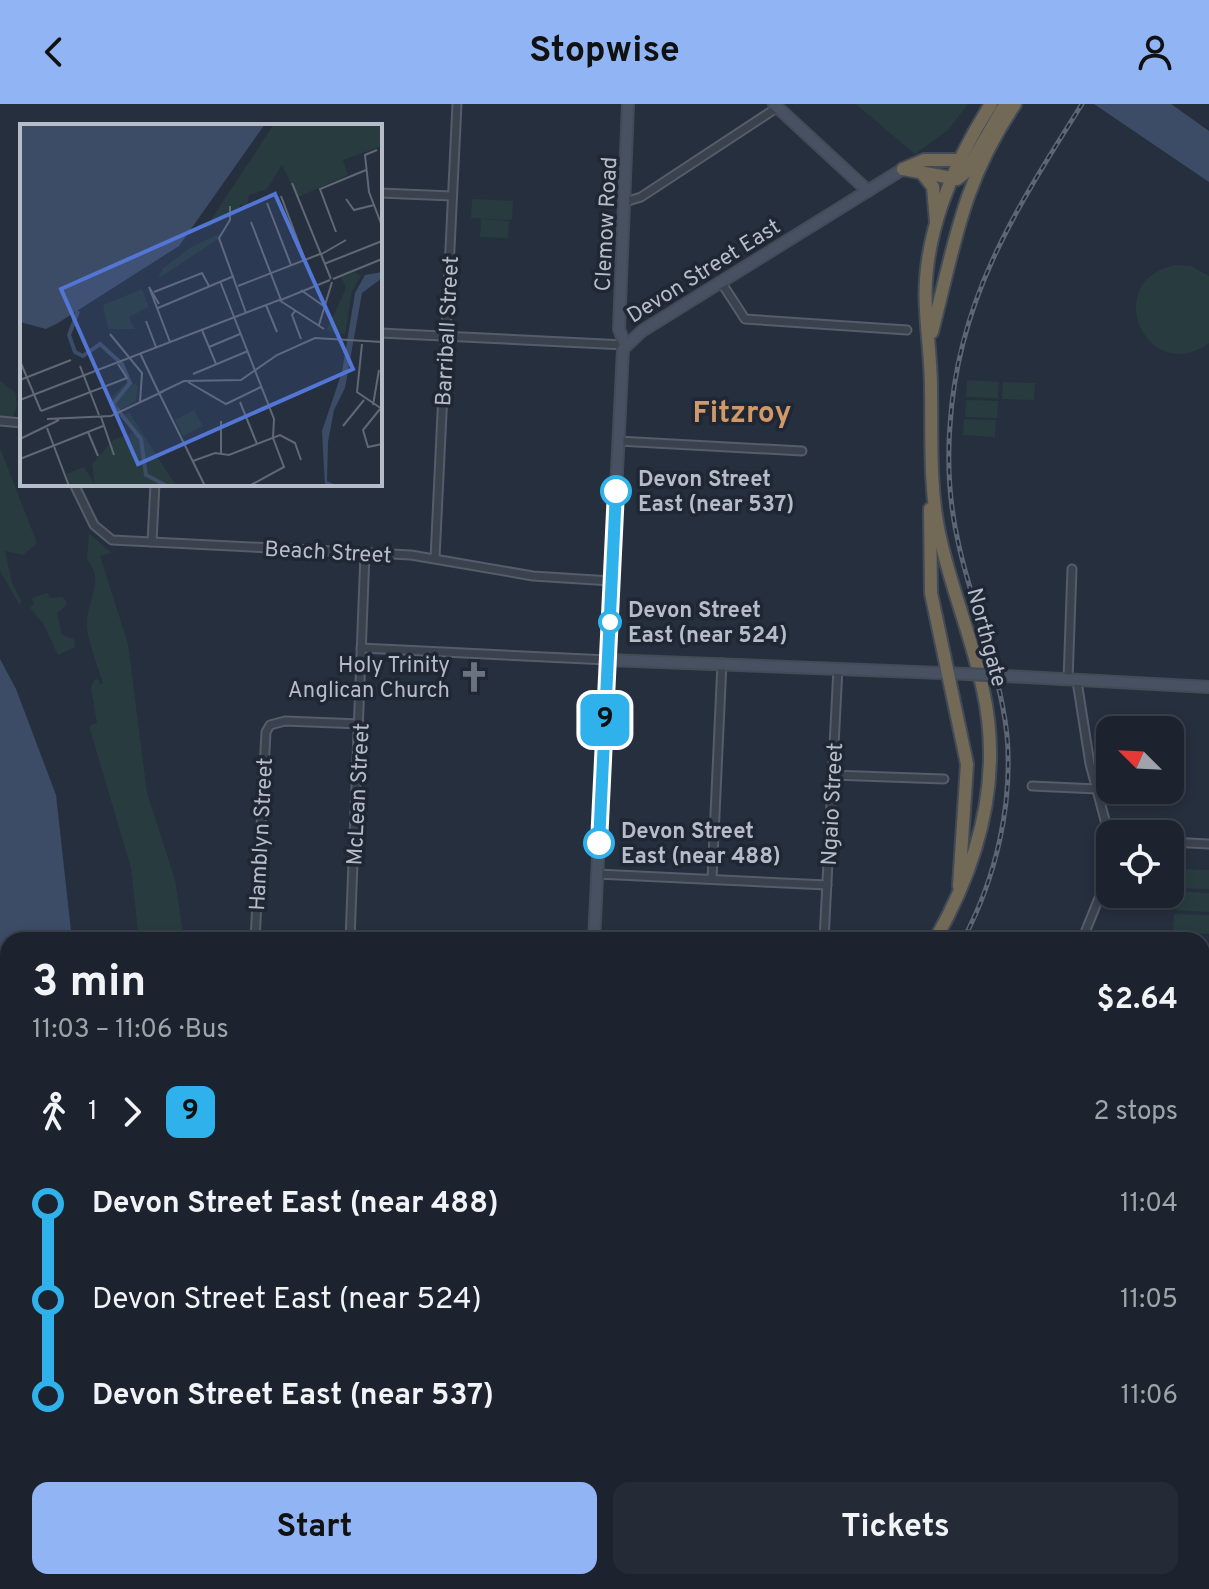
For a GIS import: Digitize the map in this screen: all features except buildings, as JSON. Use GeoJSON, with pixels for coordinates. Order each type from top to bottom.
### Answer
{"type":"FeatureCollection","features":[{"type":"Feature","properties":{"kind":"highway","name":"Northgate"},"geometry":{"type":"LineString","coordinates":[[940,932],[979,845],[988,802],[991,757],[984,691],[943,550],[933,482],[931,335],[926,309],[937,225],[960,160],[991,104]]}},
{"type":"Feature","properties":{"kind":"highway"},"geometry":{"type":"LineString","coordinates":[[903,169],[953,178],[966,172],[990,126],[1006,104]]}},
{"type":"Feature","properties":{"kind":"highway","name":"Northgate"},"geometry":{"type":"LineString","coordinates":[[931,335],[952,240],[974,177],[1015,104]]}},
{"type":"Feature","properties":{"kind":"highway"},"geometry":{"type":"LineString","coordinates":[[903,169],[924,160],[960,160]]}},
{"type":"Feature","properties":{"kind":"highway"},"geometry":{"type":"LineString","coordinates":[[922,173],[933,187],[937,225]]}},
{"type":"Feature","properties":{"kind":"highway"},"geometry":{"type":"LineString","coordinates":[[933,482],[929,579],[962,731],[967,780],[961,873],[951,912]]}},
{"type":"Feature","properties":{"kind":"street","name":"Barriball Street"},"geometry":{"type":"LineString","coordinates":[[435,558],[457,104]]}},
{"type":"Feature","properties":{"kind":"street","name":"Clemow Road"},"geometry":{"type":"LineString","coordinates":[[625,345],[619,329],[628,104]]}},
{"type":"Feature","properties":{"kind":"street"},"geometry":{"type":"LineString","coordinates":[[625,202],[649,192],[776,106],[868,191]]}},
{"type":"Feature","properties":{"kind":"street","name":"Devon Street East"},"geometry":{"type":"LineString","coordinates":[[594,932],[625,345],[903,169]]}},
{"type":"Feature","properties":{"kind":"street"},"geometry":{"type":"LineString","coordinates":[[382,193],[452,196]]}},
{"type":"Feature","properties":{"kind":"street"},"geometry":{"type":"LineString","coordinates":[[721,282],[745,319],[907,330]]}},
{"type":"Feature","properties":{"kind":"street"},"geometry":{"type":"LineString","coordinates":[[382,333],[625,345]]}},
{"type":"Feature","properties":{"kind":"street"},"geometry":{"type":"LineString","coordinates":[[0,421],[20,423]]}},
{"type":"Feature","properties":{"kind":"street"},"geometry":{"type":"LineString","coordinates":[[618,441],[802,451]]}},
{"type":"Feature","properties":{"kind":"street","name":"Beach Street"},"geometry":{"type":"LineString","coordinates":[[75,486],[94,525],[104,536],[152,542],[435,558],[533,576],[611,581]]}},
{"type":"Feature","properties":{"kind":"street"},"geometry":{"type":"LineString","coordinates":[[152,542],[155,486]]}},
{"type":"Feature","properties":{"kind":"street","name":"McLean Street"},"geometry":{"type":"LineString","coordinates":[[350,932],[365,553]]}},
{"type":"Feature","properties":{"kind":"street"},"geometry":{"type":"LineString","coordinates":[[1072,569],[1072,680],[1096,785]]}},
{"type":"Feature","properties":{"kind":"street"},"geometry":{"type":"LineString","coordinates":[[361,648],[1209,687]]}},
{"type":"Feature","properties":{"kind":"street"},"geometry":{"type":"LineString","coordinates":[[712,879],[722,663]]}},
{"type":"Feature","properties":{"kind":"street","name":"Ngaio Street"},"geometry":{"type":"LineString","coordinates":[[824,932],[838,668]]}},
{"type":"Feature","properties":{"kind":"street","name":"Hamblyn Street"},"geometry":{"type":"LineString","coordinates":[[255,932],[266,732],[270,725],[285,721],[360,724]]}},
{"type":"Feature","properties":{"kind":"street"},"geometry":{"type":"LineString","coordinates":[[832,775],[944,779]]}},
{"type":"Feature","properties":{"kind":"street"},"geometry":{"type":"LineString","coordinates":[[1032,786],[1096,789]]}},
{"type":"Feature","properties":{"kind":"street"},"geometry":{"type":"LineString","coordinates":[[1184,843],[1209,844]]}},
{"type":"Feature","properties":{"kind":"street"},"geometry":{"type":"LineString","coordinates":[[597,874],[827,885]]}},
{"type":"Feature","properties":{"kind":"street"},"geometry":{"type":"LineString","coordinates":[[1085,932],[1096,905]]}},
{"type":"Feature","properties":{"kind":"green space"},"geometry":{"type":"Polygon","coordinates":[[[856,104],[968,104],[948,130],[915,154],[856,104]]]}},
{"type":"Feature","properties":{"kind":"green space"},"geometry":{"type":"Polygon","coordinates":[[[472,199],[513,201],[512,220],[471,218],[472,199]]]}},
{"type":"Feature","properties":{"kind":"green space"},"geometry":{"type":"Polygon","coordinates":[[[481,219],[509,221],[508,238],[480,237],[481,219]]]}},
{"type":"Feature","properties":{"kind":"green space"},"geometry":{"type":"Polygon","coordinates":[[[1175,265],[1191,266],[1209,276],[1209,343],[1187,353],[1167,352],[1151,342],[1140,327],[1136,309],[1140,290],[1152,275],[1175,265]]]}},
{"type":"Feature","properties":{"kind":"green space"},"geometry":{"type":"Polygon","coordinates":[[[967,380],[999,382],[998,398],[966,397],[967,380]]]}},
{"type":"Feature","properties":{"kind":"green space"},"geometry":{"type":"Polygon","coordinates":[[[0,381],[15,392],[17,405],[13,416],[6,419],[0,416],[0,381]]]}},
{"type":"Feature","properties":{"kind":"green space"},"geometry":{"type":"Polygon","coordinates":[[[1003,382],[1035,383],[1034,400],[1002,399],[1003,382]]]}},
{"type":"Feature","properties":{"kind":"green space"},"geometry":{"type":"Polygon","coordinates":[[[966,400],[998,401],[997,418],[965,417],[966,400]]]}},
{"type":"Feature","properties":{"kind":"green space"},"geometry":{"type":"Polygon","coordinates":[[[964,419],[996,420],[995,437],[963,435],[964,419]]]}},
{"type":"Feature","properties":{"kind":"green space"},"geometry":{"type":"Polygon","coordinates":[[[0,448],[37,543],[23,555],[5,551],[12,583],[22,602],[19,604],[0,571],[0,448]]]}},
{"type":"Feature","properties":{"kind":"green space"},"geometry":{"type":"Polygon","coordinates":[[[89,534],[112,553],[100,556],[128,644],[147,793],[175,880],[183,932],[138,932],[131,868],[89,726],[97,723],[91,688],[94,680],[98,679],[100,685],[103,683],[87,628],[95,574],[87,560],[89,534]]]}},
{"type":"Feature","properties":{"kind":"green space"},"geometry":{"type":"Polygon","coordinates":[[[47,593],[50,598],[62,597],[66,601],[66,606],[57,613],[62,635],[74,639],[75,647],[58,655],[43,623],[30,608],[34,604],[32,598],[47,593]]]}},
{"type":"Feature","properties":{"kind":"green space"},"geometry":{"type":"Polygon","coordinates":[[[1184,869],[1209,870],[1209,889],[1184,888],[1184,869]]]}},
{"type":"Feature","properties":{"kind":"green space"},"geometry":{"type":"Polygon","coordinates":[[[1184,891],[1209,893],[1209,912],[1175,910],[1184,908],[1184,891]]]}},
{"type":"Feature","properties":{"kind":"green space"},"geometry":{"type":"Polygon","coordinates":[[[1174,914],[1209,915],[1209,932],[1173,932],[1174,914]]]}},
{"type":"Feature","properties":{"kind":"water"},"geometry":{"type":"Polygon","coordinates":[[[1094,104],[1171,104],[1209,131],[1209,182],[1094,104]]]}},
{"type":"Feature","properties":{"kind":"water"},"geometry":{"type":"Polygon","coordinates":[[[0,659],[16,689],[56,795],[71,932],[0,932],[0,659]]]}},
{"type":"Feature","properties":{"kind":"railway"},"geometry":{"type":"LineString","coordinates":[[967,932],[985,892],[1000,840],[1008,761],[999,687],[953,517],[949,455],[955,379],[965,336],[994,256],[1013,218],[1082,104]]}},
{"type":"Feature","properties":{"kind":"bus line","name":"9"},"geometry":{"type":"LineString","coordinates":[[599,843],[616,491]]}},
{"type":"Feature","properties":{"kind":"place","name":"Devon Street East (near 537)"},"geometry":{"type":"Point","coordinates":[616,491]}},
{"type":"Feature","properties":{"kind":"place","name":"Devon Street East (near 524)"},"geometry":{"type":"Point","coordinates":[610,622]}},
{"type":"Feature","properties":{"kind":"place","name":"Holy Trinity Anglican Church"},"geometry":{"type":"Point","coordinates":[474,677]}},
{"type":"Feature","properties":{"kind":"place","name":"Devon Street East (near 488)"},"geometry":{"type":"Point","coordinates":[599,843]}},
{"type":"Feature","properties":{"kind":"district","name":"Fitzroy"},"geometry":{"type":"Point","coordinates":[742,412]}}]}
